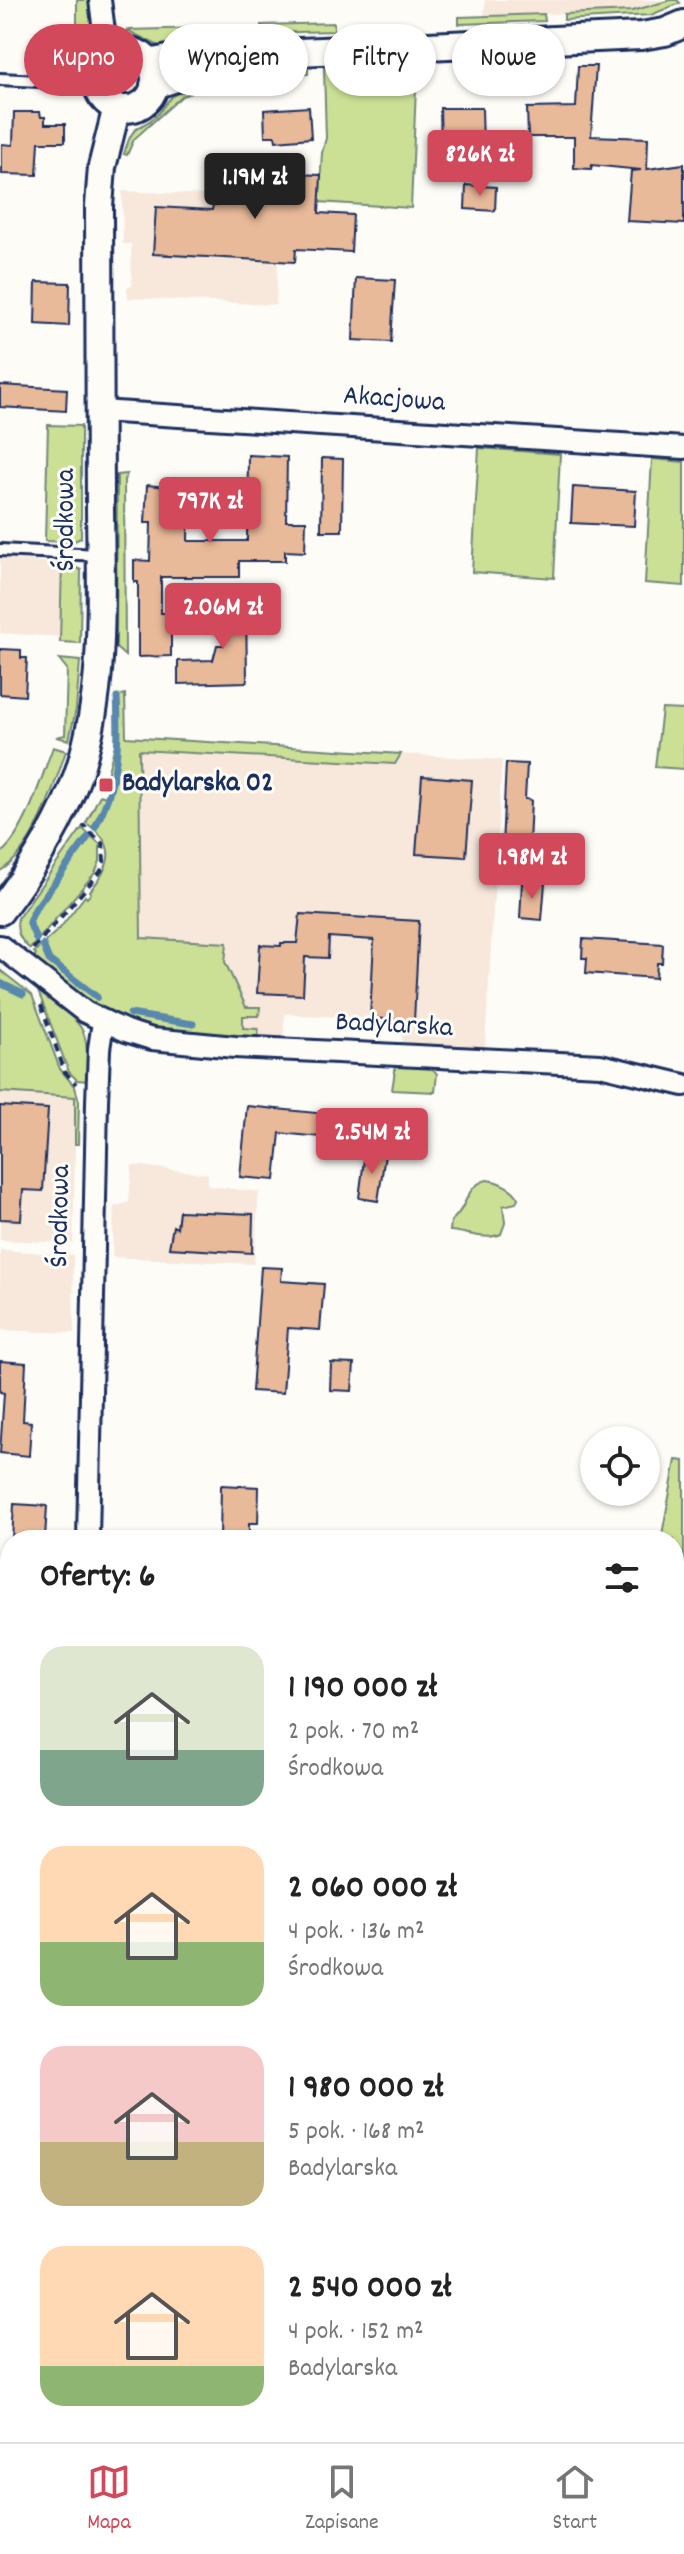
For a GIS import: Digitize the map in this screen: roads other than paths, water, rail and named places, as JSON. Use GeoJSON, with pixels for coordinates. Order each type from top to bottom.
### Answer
{"type":"FeatureCollection","features":[{"type":"Feature","properties":{"kind":"street"},"geometry":{"type":"LineString","coordinates":[[100,0],[103,24]]}},
{"type":"Feature","properties":{"kind":"street"},"geometry":{"type":"LineString","coordinates":[[156,82],[204,69],[232,55],[641,36],[665,32],[684,24]]}},
{"type":"Feature","properties":{"kind":"street"},"geometry":{"type":"LineString","coordinates":[[143,63],[156,82]]}},
{"type":"Feature","properties":{"kind":"street"},"geometry":{"type":"LineString","coordinates":[[125,116],[125,109],[141,105],[152,93],[156,82]]}},
{"type":"Feature","properties":{"kind":"street"},"geometry":{"type":"LineString","coordinates":[[103,96],[125,116]]}},
{"type":"Feature","properties":{"kind":"street","name":"Środkowa"},"geometry":{"type":"LineString","coordinates":[[0,911],[32,866],[55,826],[83,757],[98,672],[99,206],[105,153],[125,116]]}},
{"type":"Feature","properties":{"kind":"street","name":"Akacjowa"},"geometry":{"type":"LineString","coordinates":[[100,411],[684,448]]}},
{"type":"Feature","properties":{"kind":"street"},"geometry":{"type":"LineString","coordinates":[[0,946],[62,997],[103,1022]]}},
{"type":"Feature","properties":{"kind":"street","name":"Środkowa"},"geometry":{"type":"LineString","coordinates":[[88,1530],[96,1116],[103,1022]]}},
{"type":"Feature","properties":{"kind":"street","name":"Badylarska"},"geometry":{"type":"LineString","coordinates":[[103,1022],[146,1037],[193,1044],[600,1065],[684,1085]]}},
{"type":"Feature","properties":{"kind":"lane"},"geometry":{"type":"LineString","coordinates":[[0,79],[24,80]]}},
{"type":"Feature","properties":{"kind":"lane"},"geometry":{"type":"LineString","coordinates":[[0,550],[100,555]]}},
{"type":"Feature","properties":{"kind":"waterway"},"geometry":{"type":"LineString","coordinates":[[95,827],[108,797],[115,765],[117,698]]}},
{"type":"Feature","properties":{"kind":"waterway"},"geometry":{"type":"LineString","coordinates":[[36,939],[29,922],[35,909],[89,836]]}},
{"type":"Feature","properties":{"kind":"waterway"},"geometry":{"type":"LineString","coordinates":[[43,945],[49,960],[97,997]]}},
{"type":"Feature","properties":{"kind":"waterway"},"geometry":{"type":"LineString","coordinates":[[0,983],[23,994]]}},
{"type":"Feature","properties":{"kind":"waterway"},"geometry":{"type":"LineString","coordinates":[[130,1014],[193,1024]]}},
{"type":"Feature","properties":{"kind":"place","name":"Badylarska 02"},"geometry":{"type":"Point","coordinates":[106,785]}}]}
